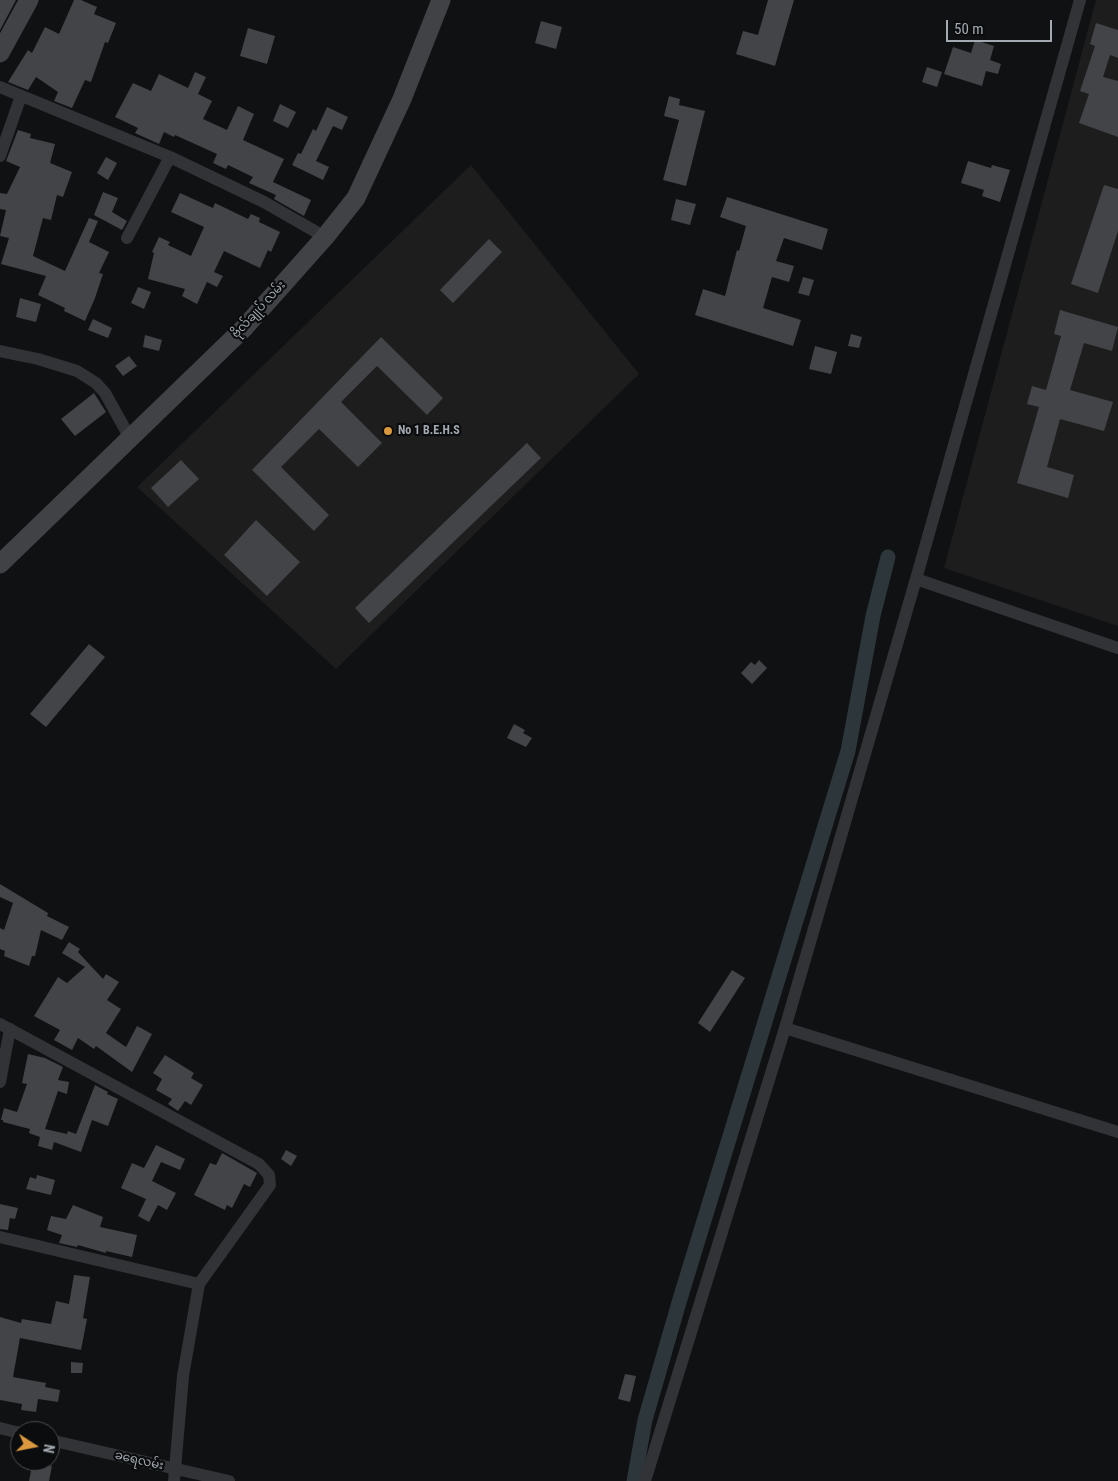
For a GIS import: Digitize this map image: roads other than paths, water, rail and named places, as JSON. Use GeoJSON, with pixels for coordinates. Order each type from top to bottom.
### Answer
{"type":"FeatureCollection","features":[{"type":"Feature","properties":{"kind":"main road"},"geometry":{"type":"LineString","coordinates":[[0,52],[29,0]]}},
{"type":"Feature","properties":{"kind":"main road","name":"ဗိုလ်ချုပ် လမ်း"},"geometry":{"type":"LineString","coordinates":[[0,564],[244,328],[325,237],[356,198],[402,99],[440,0]]}},
{"type":"Feature","properties":{"kind":"street"},"geometry":{"type":"LineString","coordinates":[[645,1481],[785,1028],[916,579],[1080,0]]}},
{"type":"Feature","properties":{"kind":"street"},"geometry":{"type":"LineString","coordinates":[[0,88],[170,157],[264,202],[325,237]]}},
{"type":"Feature","properties":{"kind":"street"},"geometry":{"type":"LineString","coordinates":[[0,156],[21,96]]}},
{"type":"Feature","properties":{"kind":"street"},"geometry":{"type":"LineString","coordinates":[[127,238],[170,157]]}},
{"type":"Feature","properties":{"kind":"street"},"geometry":{"type":"LineString","coordinates":[[0,351],[38,359],[77,371],[96,383],[105,392],[130,438]]}},
{"type":"Feature","properties":{"kind":"street"},"geometry":{"type":"LineString","coordinates":[[916,579],[1118,648]]}},
{"type":"Feature","properties":{"kind":"street"},"geometry":{"type":"LineString","coordinates":[[0,1082],[5,1027],[259,1164],[269,1174],[270,1185],[199,1284],[184,1376],[175,1475]]}},
{"type":"Feature","properties":{"kind":"street"},"geometry":{"type":"LineString","coordinates":[[785,1028],[1118,1132]]}},
{"type":"Feature","properties":{"kind":"street"},"geometry":{"type":"LineString","coordinates":[[0,1236],[199,1284]]}},
{"type":"Feature","properties":{"kind":"street","name":"ခရေလမ်း"},"geometry":{"type":"LineString","coordinates":[[60,1443],[175,1475],[229,1481]]}},
{"type":"Feature","properties":{"kind":"waterway"},"geometry":{"type":"LineString","coordinates":[[634,1481],[645,1420],[680,1299],[848,751],[873,616],[888,557]]}},
{"type":"Feature","properties":{"kind":"place","name":"No 1 B.E.H.S"},"geometry":{"type":"Point","coordinates":[388,431]}}]}
